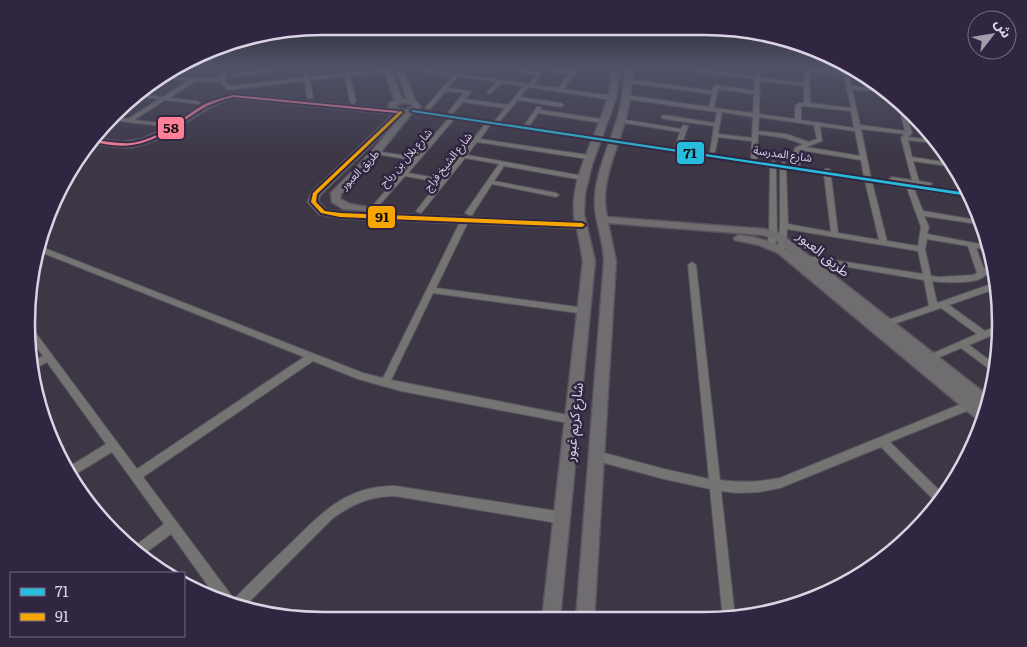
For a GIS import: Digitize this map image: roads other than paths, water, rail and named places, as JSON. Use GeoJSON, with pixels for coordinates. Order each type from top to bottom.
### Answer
{"type":"FeatureCollection","features":[{"type":"Feature","properties":{"kind":"street"},"geometry":{"type":"LineString","coordinates":[[158,97],[197,103]]}},
{"type":"Feature","properties":{"kind":"street"},"geometry":{"type":"LineString","coordinates":[[106,135],[127,137],[146,133],[206,97]]}},
{"type":"Feature","properties":{"kind":"street"},"geometry":{"type":"LineString","coordinates":[[100,141],[118,144],[142,142],[161,134],[219,97]]}},
{"type":"Feature","properties":{"kind":"street"},"geometry":{"type":"LineString","coordinates":[[262,97],[428,108],[452,115],[494,122],[528,124],[596,137]]}},
{"type":"Feature","properties":{"kind":"street"},"geometry":{"type":"LineString","coordinates":[[312,97],[406,107]]}},
{"type":"Feature","properties":{"kind":"street"},"geometry":{"type":"LineString","coordinates":[[353,97],[354,102]]}},
{"type":"Feature","properties":{"kind":"street"},"geometry":{"type":"LineString","coordinates":[[401,97],[406,107]]}},
{"type":"Feature","properties":{"kind":"street"},"geometry":{"type":"LineString","coordinates":[[404,97],[406,107]]}},
{"type":"Feature","properties":{"kind":"street"},"geometry":{"type":"LineString","coordinates":[[428,108],[438,97]]}},
{"type":"Feature","properties":{"kind":"street"},"geometry":{"type":"LineString","coordinates":[[555,114],[566,97]]}},
{"type":"Feature","properties":{"kind":"street"},"geometry":{"type":"LineString","coordinates":[[606,97],[612,98]]}},
{"type":"Feature","properties":{"kind":"street","name":"شارع كريم غبور"},"geometry":{"type":"LineString","coordinates":[[586,612],[610,261],[610,246],[600,195],[613,140],[621,122],[627,97]]}},
{"type":"Feature","properties":{"kind":"street"},"geometry":{"type":"LineString","coordinates":[[628,97],[817,124],[910,133]]}},
{"type":"Feature","properties":{"kind":"street"},"geometry":{"type":"LineString","coordinates":[[711,109],[713,97]]}},
{"type":"Feature","properties":{"kind":"street"},"geometry":{"type":"LineString","coordinates":[[754,159],[757,97]]}},
{"type":"Feature","properties":{"kind":"street"},"geometry":{"type":"LineString","coordinates":[[807,97],[807,104]]}},
{"type":"Feature","properties":{"kind":"street"},"geometry":{"type":"LineString","coordinates":[[851,97],[867,178],[884,243]]}},
{"type":"Feature","properties":{"kind":"street"},"geometry":{"type":"LineString","coordinates":[[130,120],[165,98]]}},
{"type":"Feature","properties":{"kind":"street"},"geometry":{"type":"LineString","coordinates":[[494,122],[516,98],[561,105]]}},
{"type":"Feature","properties":{"kind":"street","name":"شارع كريم غبور"},"geometry":{"type":"LineString","coordinates":[[552,612],[590,261],[588,241],[579,209],[588,157],[612,98]]}},
{"type":"Feature","properties":{"kind":"street"},"geometry":{"type":"LineString","coordinates":[[461,100],[509,107]]}},
{"type":"Feature","properties":{"kind":"street","name":"شارع بلال بن رباح"},"geometry":{"type":"LineString","coordinates":[[372,210],[452,115],[461,100]]}},
{"type":"Feature","properties":{"kind":"street"},"geometry":{"type":"LineString","coordinates":[[528,124],[543,102]]}},
{"type":"Feature","properties":{"kind":"street"},"geometry":{"type":"LineString","coordinates":[[661,128],[669,103]]}},
{"type":"Feature","properties":{"kind":"street"},"geometry":{"type":"LineString","coordinates":[[798,121],[798,105],[807,104],[854,110]]}},
{"type":"Feature","properties":{"kind":"street","name":"شارع المدرسة"},"geometry":{"type":"LineString","coordinates":[[406,107],[773,165],[958,189]]}},
{"type":"Feature","properties":{"kind":"street","name":"طريق العبور"},"geometry":{"type":"LineString","coordinates":[[406,107],[376,152],[339,190],[335,200],[347,207],[372,210],[420,211],[467,217]]}},
{"type":"Feature","properties":{"kind":"street","name":"طريق العبور"},"geometry":{"type":"LineString","coordinates":[[406,107],[318,190],[313,198],[315,206],[323,212],[340,215],[581,221]]}},
{"type":"Feature","properties":{"kind":"street"},"geometry":{"type":"LineString","coordinates":[[712,152],[720,110]]}},
{"type":"Feature","properties":{"kind":"street"},"geometry":{"type":"LineString","coordinates":[[537,111],[602,121]]}},
{"type":"Feature","properties":{"kind":"street"},"geometry":{"type":"LineString","coordinates":[[664,117],[717,125]]}},
{"type":"Feature","properties":{"kind":"street"},"geometry":{"type":"LineString","coordinates":[[119,119],[160,125]]}},
{"type":"Feature","properties":{"kind":"street"},"geometry":{"type":"LineString","coordinates":[[908,119],[910,133]]}},
{"type":"Feature","properties":{"kind":"street"},"geometry":{"type":"LineString","coordinates":[[678,147],[687,120]]}},
{"type":"Feature","properties":{"kind":"street","name":"شارع الشيخ فراج"},"geometry":{"type":"LineString","coordinates":[[420,211],[476,140],[494,122]]}},
{"type":"Feature","properties":{"kind":"street"},"geometry":{"type":"LineString","coordinates":[[621,122],[683,131]]}},
{"type":"Feature","properties":{"kind":"street"},"geometry":{"type":"LineString","coordinates":[[798,148],[820,140],[817,124]]}},
{"type":"Feature","properties":{"kind":"street"},"geometry":{"type":"LineString","coordinates":[[755,132],[786,136],[809,144]]}},
{"type":"Feature","properties":{"kind":"street"},"geometry":{"type":"LineString","coordinates":[[904,138],[910,133]]}},
{"type":"Feature","properties":{"kind":"street"},"geometry":{"type":"LineString","coordinates":[[715,135],[755,140]]}},
{"type":"Feature","properties":{"kind":"street"},"geometry":{"type":"LineString","coordinates":[[904,138],[927,141]]}},
{"type":"Feature","properties":{"kind":"street"},"geometry":{"type":"LineString","coordinates":[[904,138],[909,158],[911,184],[925,227],[921,249],[934,308]]}},
{"type":"Feature","properties":{"kind":"street"},"geometry":{"type":"LineString","coordinates":[[476,140],[588,157]]}},
{"type":"Feature","properties":{"kind":"street","name":"شارع المدرسة"},"geometry":{"type":"LineString","coordinates":[[613,140],[712,152],[754,159],[773,165]]}},
{"type":"Feature","properties":{"kind":"street"},"geometry":{"type":"LineString","coordinates":[[798,148],[864,158]]}},
{"type":"Feature","properties":{"kind":"street"},"geometry":{"type":"LineString","coordinates":[[797,165],[796,154],[798,148]]}},
{"type":"Feature","properties":{"kind":"street"},"geometry":{"type":"LineString","coordinates":[[376,152],[416,159]]}},
{"type":"Feature","properties":{"kind":"street"},"geometry":{"type":"LineString","coordinates":[[463,156],[583,178]]}},
{"type":"Feature","properties":{"kind":"street"},"geometry":{"type":"LineString","coordinates":[[909,158],[943,164]]}},
{"type":"Feature","properties":{"kind":"street"},"geometry":{"type":"LineString","coordinates":[[385,383],[467,217],[503,163]]}},
{"type":"Feature","properties":{"kind":"street"},"geometry":{"type":"LineString","coordinates":[[773,165],[777,242]]}},
{"type":"Feature","properties":{"kind":"street","name":"شارع المدرسة"},"geometry":{"type":"LineString","coordinates":[[783,166],[797,165],[827,173]]}},
{"type":"Feature","properties":{"kind":"street"},"geometry":{"type":"LineString","coordinates":[[777,242],[784,226],[783,166]]}},
{"type":"Feature","properties":{"kind":"street"},"geometry":{"type":"LineString","coordinates":[[827,173],[835,235]]}},
{"type":"Feature","properties":{"kind":"street"},"geometry":{"type":"LineString","coordinates":[[402,174],[444,181]]}},
{"type":"Feature","properties":{"kind":"street"},"geometry":{"type":"LineString","coordinates":[[490,182],[556,195]]}},
{"type":"Feature","properties":{"kind":"street","name":"شارع المدرسة"},"geometry":{"type":"LineString","coordinates":[[911,184],[961,195]]}},
{"type":"Feature","properties":{"kind":"street"},"geometry":{"type":"LineString","coordinates":[[315,206],[335,200]]}},
{"type":"Feature","properties":{"kind":"street"},"geometry":{"type":"LineString","coordinates":[[920,212],[973,221]]}},
{"type":"Feature","properties":{"kind":"street","name":"طريق العبور"},"geometry":{"type":"LineString","coordinates":[[604,223],[777,242],[807,258],[982,398]]}},
{"type":"Feature","properties":{"kind":"street"},"geometry":{"type":"LineString","coordinates":[[784,226],[921,249]]}},
{"type":"Feature","properties":{"kind":"street"},"geometry":{"type":"LineString","coordinates":[[923,236],[981,246]]}},
{"type":"Feature","properties":{"kind":"street","name":"طريق العبور"},"geometry":{"type":"LineString","coordinates":[[777,242],[978,412]]}},
{"type":"Feature","properties":{"kind":"street"},"geometry":{"type":"LineString","coordinates":[[970,244],[982,275]]}},
{"type":"Feature","properties":{"kind":"street"},"geometry":{"type":"LineString","coordinates":[[45,251],[311,357],[385,383],[573,420]]}},
{"type":"Feature","properties":{"kind":"street"},"geometry":{"type":"LineString","coordinates":[[807,258],[956,281],[982,275],[987,271]]}},
{"type":"Feature","properties":{"kind":"street"},"geometry":{"type":"LineString","coordinates":[[692,265],[728,611]]}},
{"type":"Feature","properties":{"kind":"street"},"geometry":{"type":"LineString","coordinates":[[888,323],[990,289]]}},
{"type":"Feature","properties":{"kind":"street"},"geometry":{"type":"LineString","coordinates":[[431,290],[585,311]]}},
{"type":"Feature","properties":{"kind":"street"},"geometry":{"type":"LineString","coordinates":[[943,305],[992,333]]}},
{"type":"Feature","properties":{"kind":"street"},"geometry":{"type":"LineString","coordinates":[[930,358],[991,333]]}},
{"type":"Feature","properties":{"kind":"street"},"geometry":{"type":"LineString","coordinates":[[36,339],[222,593]]}},
{"type":"Feature","properties":{"kind":"street"},"geometry":{"type":"LineString","coordinates":[[962,344],[989,365]]}},
{"type":"Feature","properties":{"kind":"street"},"geometry":{"type":"LineString","coordinates":[[38,363],[49,357]]}},
{"type":"Feature","properties":{"kind":"street"},"geometry":{"type":"LineString","coordinates":[[136,476],[311,357]]}},
{"type":"Feature","properties":{"kind":"street"},"geometry":{"type":"LineString","coordinates":[[597,456],[716,486],[746,489],[770,486],[970,405]]}},
{"type":"Feature","properties":{"kind":"street"},"geometry":{"type":"LineString","coordinates":[[882,441],[935,494]]}},
{"type":"Feature","properties":{"kind":"street"},"geometry":{"type":"LineString","coordinates":[[75,469],[114,445]]}},
{"type":"Feature","properties":{"kind":"street"},"geometry":{"type":"LineString","coordinates":[[242,600],[329,514],[344,502],[360,494],[378,490],[395,491],[563,518]]}},
{"type":"Feature","properties":{"kind":"street"},"geometry":{"type":"LineString","coordinates":[[142,547],[172,526]]}}]}
